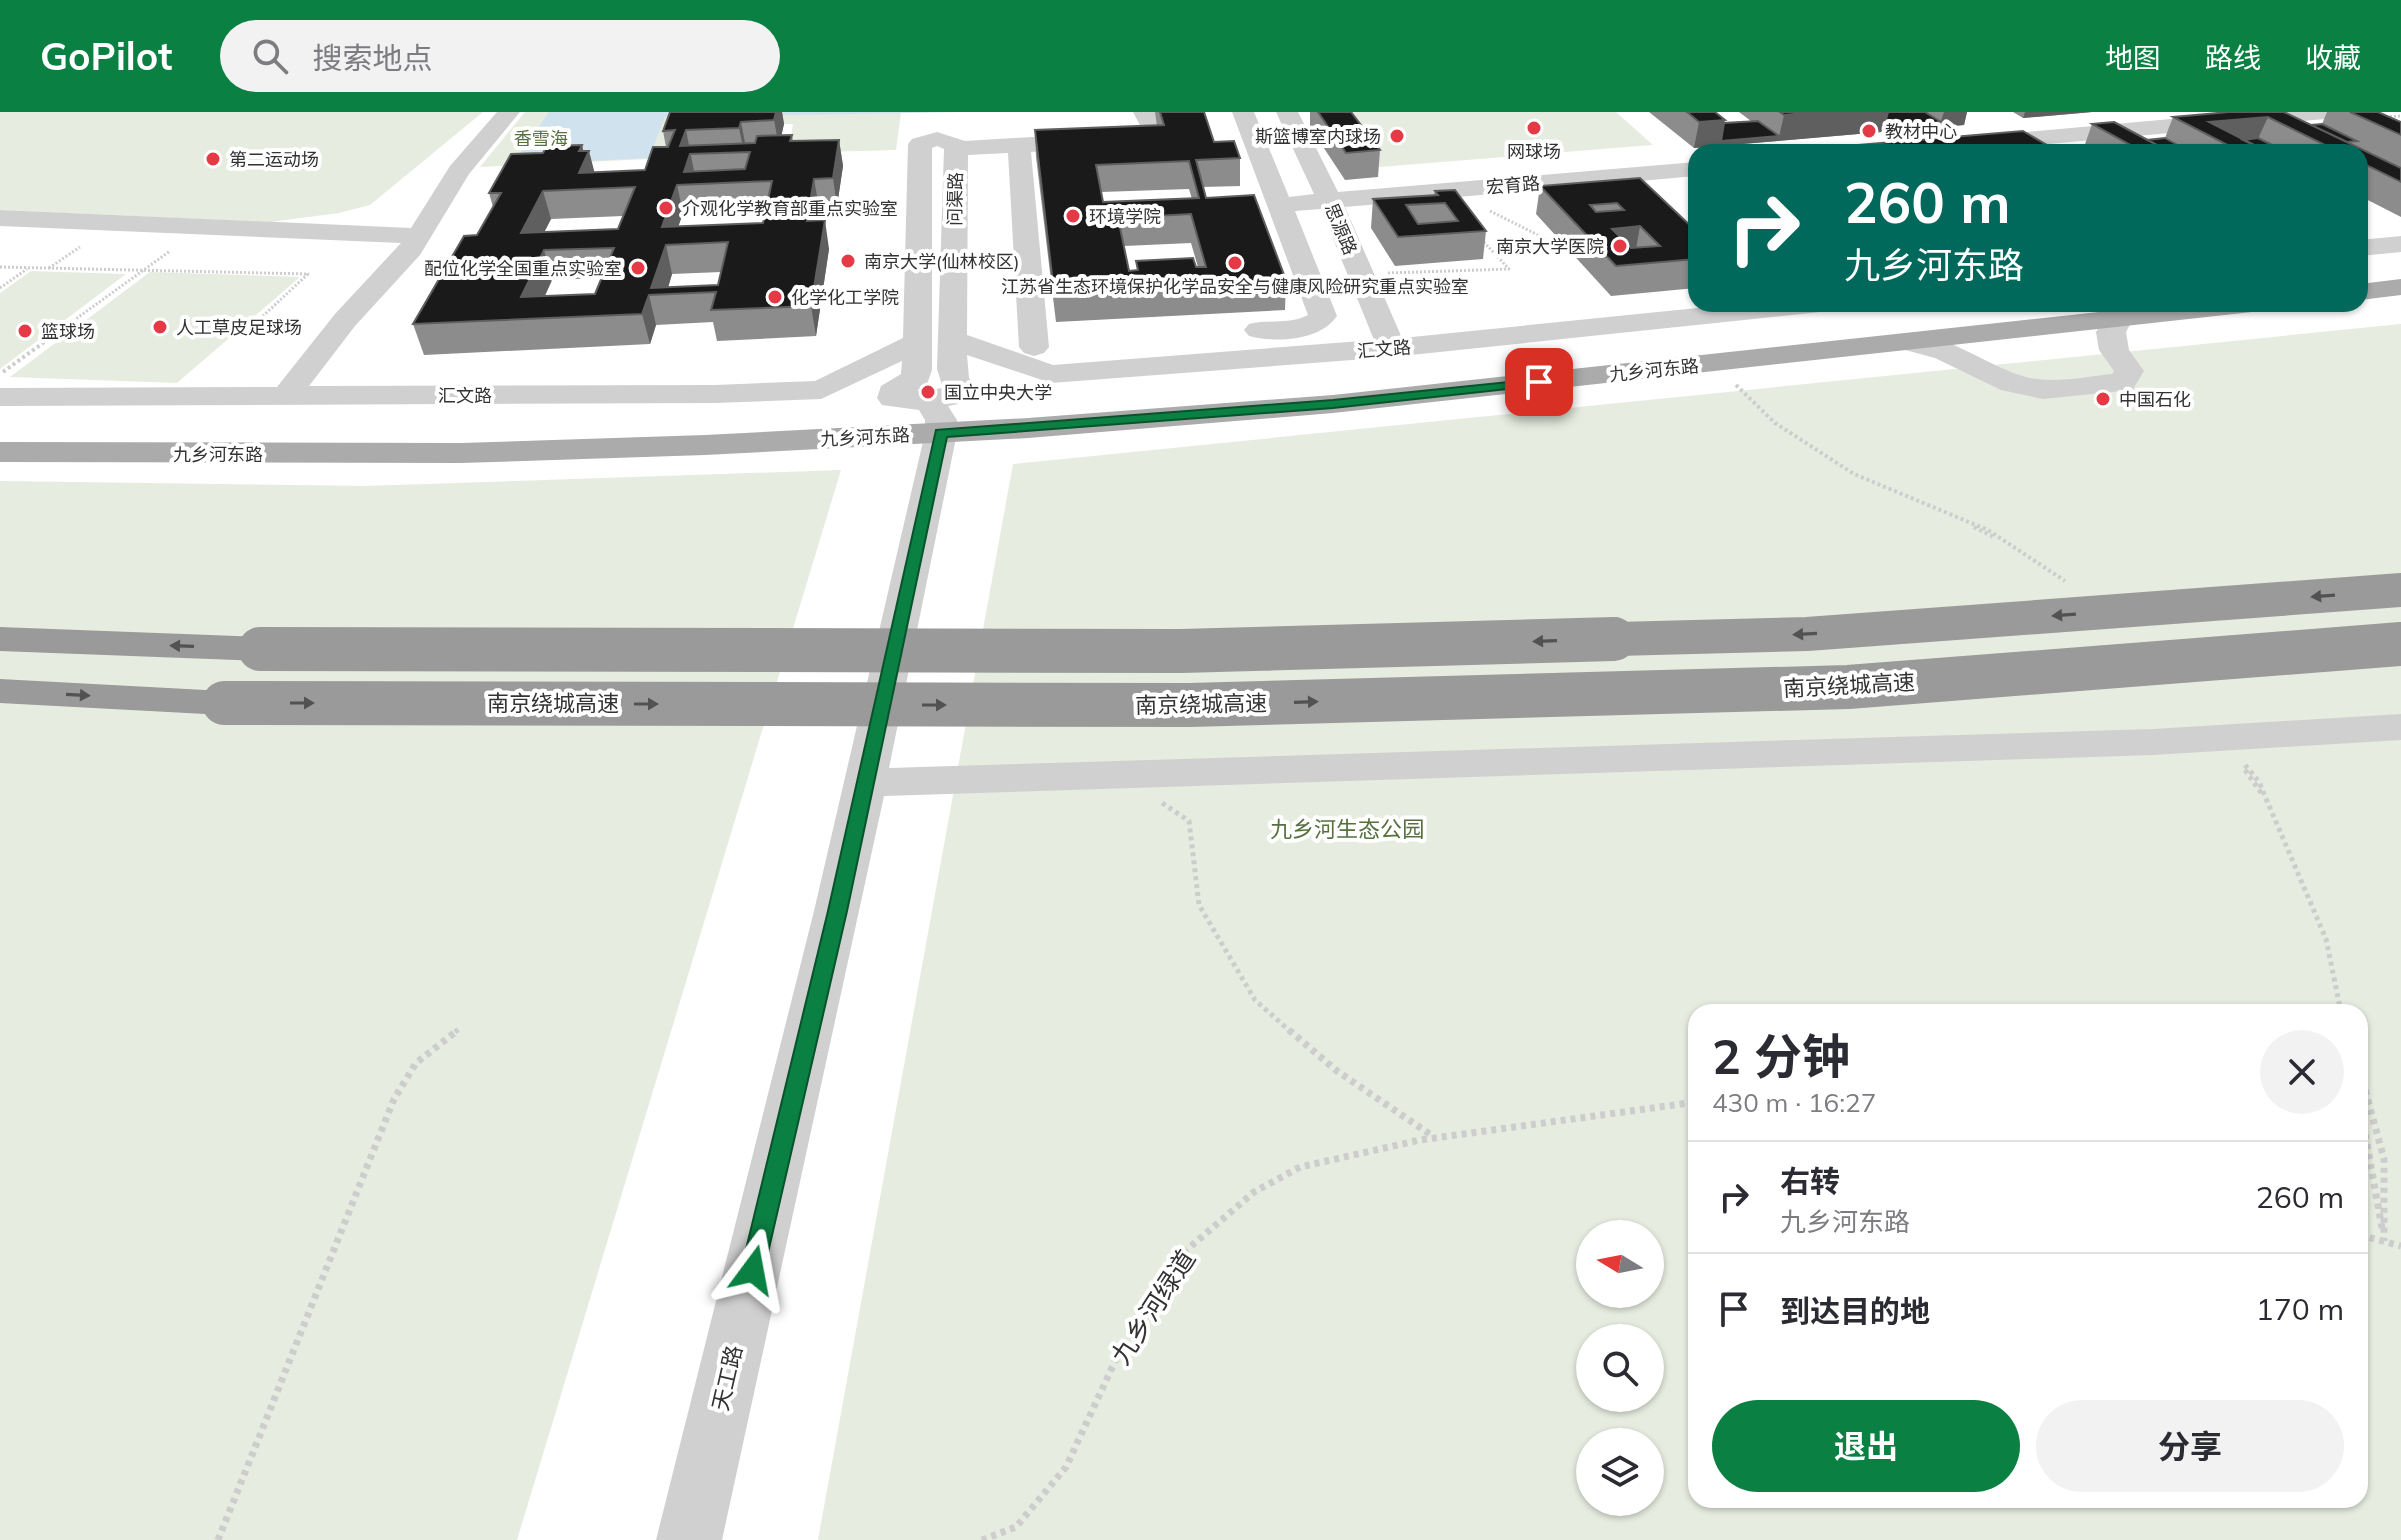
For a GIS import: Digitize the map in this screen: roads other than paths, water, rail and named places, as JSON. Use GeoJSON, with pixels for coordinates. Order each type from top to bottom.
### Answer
{"type":"FeatureCollection","features":[{"type":"Feature","properties":{"kind":"highway"},"geometry":{"type":"LineString","coordinates":[[0,639],[260,649],[1181,651],[1807,634],[2401,590]]}},
{"type":"Feature","properties":{"kind":"highway","name":"南京绕城高速"},"geometry":{"type":"LineString","coordinates":[[0,691],[224,703],[1220,704],[1848,687],[2401,644]]}},
{"type":"Feature","properties":{"kind":"main road"},"geometry":{"type":"LineString","coordinates":[[2368,279],[2401,275]]}},
{"type":"Feature","properties":{"kind":"main road"},"geometry":{"type":"LineString","coordinates":[[2368,291],[2401,287]]}},
{"type":"Feature","properties":{"kind":"main road","name":"九乡河东路"},"geometry":{"type":"LineString","coordinates":[[0,452],[461,453],[1326,392],[2122,312]]}},
{"type":"Feature","properties":{"kind":"main road","name":"九乡河东路"},"geometry":{"type":"LineString","coordinates":[[0,436],[470,438],[1333,404],[1908,342],[2125,312]]}},
{"type":"Feature","properties":{"kind":"street"},"geometry":{"type":"LineString","coordinates":[[286,396],[345,320],[414,243],[459,171],[509,112]]}},
{"type":"Feature","properties":{"kind":"street"},"geometry":{"type":"LineString","coordinates":[[1097,141],[1099,122],[1112,116],[1156,112]]}},
{"type":"Feature","properties":{"kind":"street"},"geometry":{"type":"LineString","coordinates":[[1225,333],[1304,327],[1318,323],[1323,316],[1243,112]]}},
{"type":"Feature","properties":{"kind":"street","name":"思源路"},"geometry":{"type":"LineString","coordinates":[[1287,112],[1330,201],[1392,348]]}},
{"type":"Feature","properties":{"kind":"street"},"geometry":{"type":"LineString","coordinates":[[1972,144],[2325,112]]}},
{"type":"Feature","properties":{"kind":"street"},"geometry":{"type":"LineString","coordinates":[[944,135],[1019,146],[1097,141],[1149,133],[1154,129],[1144,113]]}},
{"type":"Feature","properties":{"kind":"street"},"geometry":{"type":"LineString","coordinates":[[1993,119],[2037,144]]}},
{"type":"Feature","properties":{"kind":"street","name":"问渠路"},"geometry":{"type":"LineString","coordinates":[[918,356],[920,144],[944,135],[975,220],[953,355],[955,383],[962,387],[963,394],[937,418]]}},
{"type":"Feature","properties":{"kind":"street"},"geometry":{"type":"LineString","coordinates":[[1019,146],[1034,347]]}},
{"type":"Feature","properties":{"kind":"street","name":"宏育路"},"geometry":{"type":"LineString","coordinates":[[1280,205],[1688,171]]}},
{"type":"Feature","properties":{"kind":"street"},"geometry":{"type":"LineString","coordinates":[[0,218],[414,243]]}},
{"type":"Feature","properties":{"kind":"street"},"geometry":{"type":"LineString","coordinates":[[975,220],[1024,218]]}},
{"type":"Feature","properties":{"kind":"street"},"geometry":{"type":"LineString","coordinates":[[0,229],[414,243]]}},
{"type":"Feature","properties":{"kind":"street"},"geometry":{"type":"LineString","coordinates":[[2368,247],[2401,244]]}},
{"type":"Feature","properties":{"kind":"street","name":"汇文路"},"geometry":{"type":"LineString","coordinates":[[953,355],[1004,358],[1051,374],[1392,348],[1742,312]]}},
{"type":"Feature","properties":{"kind":"street"},"geometry":{"type":"LineString","coordinates":[[1908,342],[1946,352],[2012,383],[2043,390],[2122,382],[2129,371],[2114,350],[2111,332],[2131,312]]}},
{"type":"Feature","properties":{"kind":"street"},"geometry":{"type":"LineString","coordinates":[[1004,358],[1034,347],[1066,344]]}},
{"type":"Feature","properties":{"kind":"street"},"geometry":{"type":"LineString","coordinates":[[918,356],[916,378],[906,387],[896,390],[893,398],[937,418]]}},
{"type":"Feature","properties":{"kind":"street","name":"汇文路"},"geometry":{"type":"LineString","coordinates":[[0,397],[715,394],[821,390],[918,356]]}},
{"type":"Feature","properties":{"kind":"street","name":"天工路"},"geometry":{"type":"LineString","coordinates":[[689,1540],[865,783],[937,418]]}},
{"type":"Feature","properties":{"kind":"street"},"geometry":{"type":"LineString","coordinates":[[865,783],[2153,742],[2401,727]]}},
{"type":"Feature","properties":{"kind":"water"},"geometry":{"type":"Polygon","coordinates":[[[549,112],[964,112],[665,117],[649,158],[512,165],[549,112]]]}},
{"type":"Feature","properties":{"kind":"place","name":"网球场"},"geometry":{"type":"Point","coordinates":[1534,128]}},
{"type":"Feature","properties":{"kind":"place","name":"教材中心"},"geometry":{"type":"Point","coordinates":[1869,131]}},
{"type":"Feature","properties":{"kind":"place","name":"斯篮博室内球场"},"geometry":{"type":"Point","coordinates":[1397,136]}},
{"type":"Feature","properties":{"kind":"place","name":"第二运动场"},"geometry":{"type":"Point","coordinates":[213,159]}},
{"type":"Feature","properties":{"kind":"place","name":"介观化学教育部重点实验室"},"geometry":{"type":"Point","coordinates":[666,208]}},
{"type":"Feature","properties":{"kind":"place","name":"环境学院"},"geometry":{"type":"Point","coordinates":[1073,216]}},
{"type":"Feature","properties":{"kind":"place","name":"南京大学医院"},"geometry":{"type":"Point","coordinates":[1620,246]}},
{"type":"Feature","properties":{"kind":"place","name":"南京大学(仙林校区)"},"geometry":{"type":"Point","coordinates":[848,261]}},
{"type":"Feature","properties":{"kind":"place","name":"江苏省生态环境保护化学品安全与健康风险研究重点实验室"},"geometry":{"type":"Point","coordinates":[1235,263]}},
{"type":"Feature","properties":{"kind":"place","name":"配位化学全国重点实验室"},"geometry":{"type":"Point","coordinates":[638,268]}},
{"type":"Feature","properties":{"kind":"place","name":"化学化工学院"},"geometry":{"type":"Point","coordinates":[775,297]}},
{"type":"Feature","properties":{"kind":"place","name":"人工草皮足球场"},"geometry":{"type":"Point","coordinates":[160,327]}},
{"type":"Feature","properties":{"kind":"place","name":"篮球场"},"geometry":{"type":"Point","coordinates":[25,331]}},
{"type":"Feature","properties":{"kind":"place","name":"国立中央大学"},"geometry":{"type":"Point","coordinates":[928,392]}},
{"type":"Feature","properties":{"kind":"place","name":"中国石化"},"geometry":{"type":"Point","coordinates":[2103,399]}},
{"type":"Feature","properties":{"kind":"park label","name":"香雪海"},"geometry":{"type":"Point","coordinates":[541,138]}},
{"type":"Feature","properties":{"kind":"park label","name":"九乡河生态公园"},"geometry":{"type":"Point","coordinates":[1347,829]}}]}
